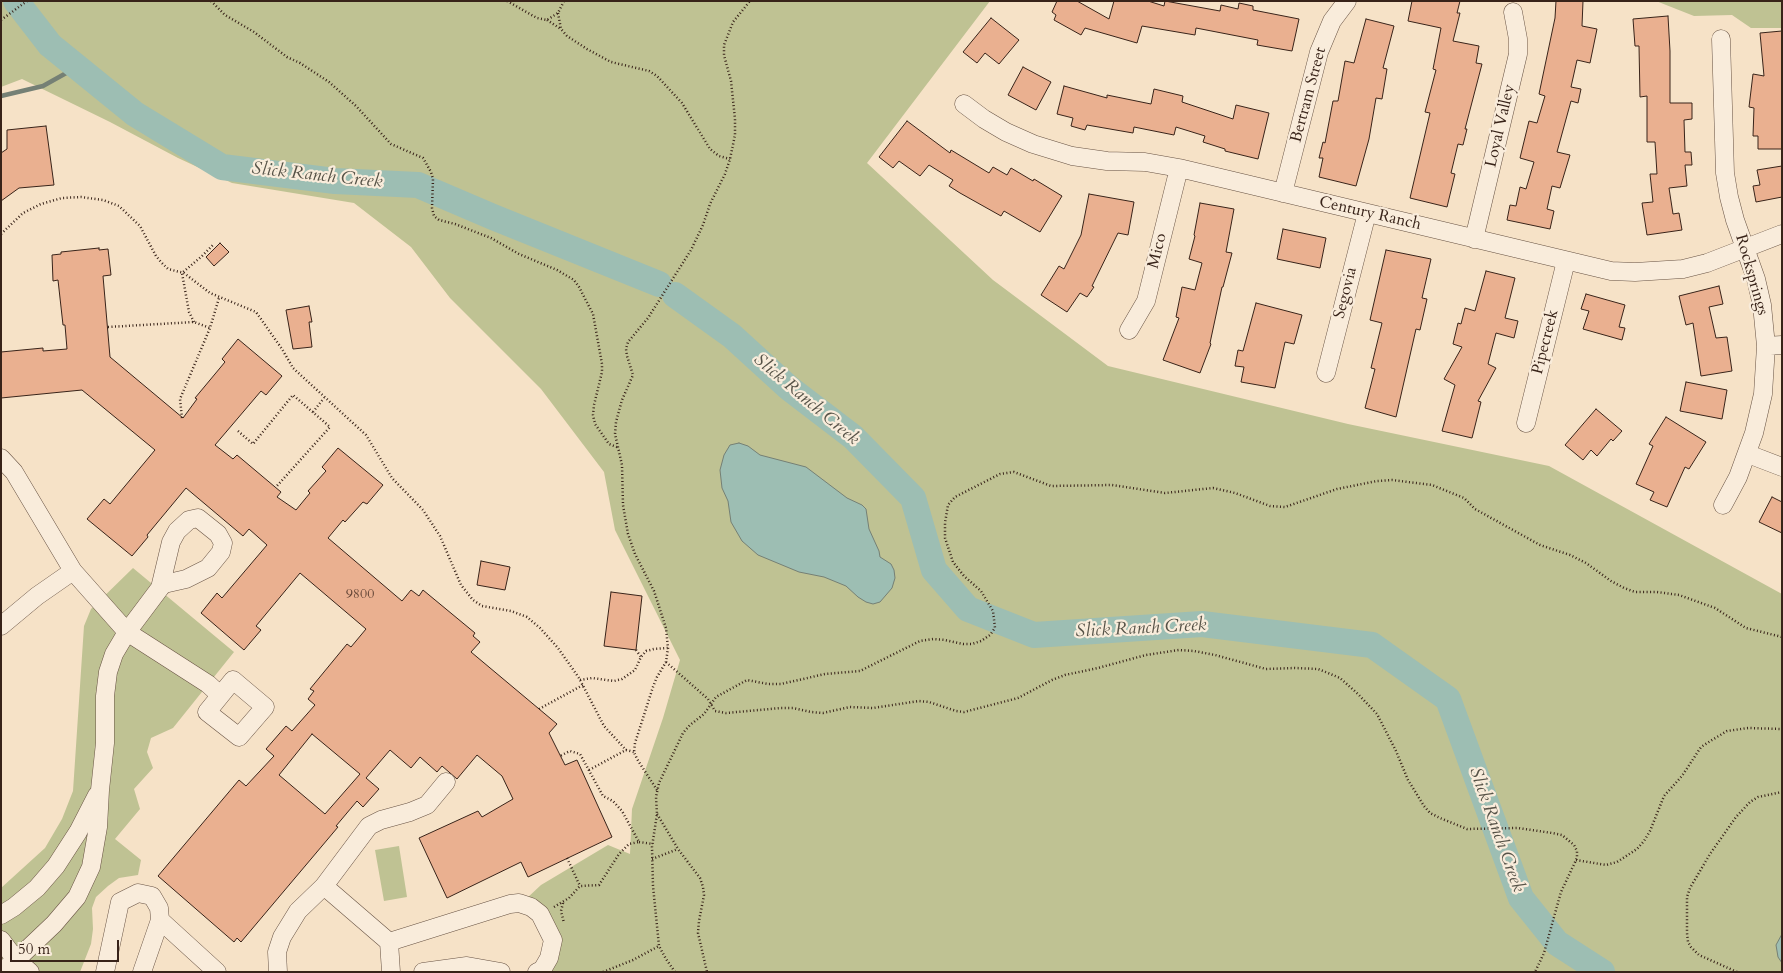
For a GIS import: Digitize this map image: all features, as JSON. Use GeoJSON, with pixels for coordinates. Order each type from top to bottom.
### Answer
{"type":"FeatureCollection","features":[{"type":"Feature","properties":{"kind":"street","name":"Bertram Street"},"geometry":{"type":"LineString","coordinates":[[1283,193],[1318,52],[1341,3]]}},
{"type":"Feature","properties":{"kind":"street","name":"Loyal Valley"},"geometry":{"type":"LineString","coordinates":[[1474,239],[1518,54],[1518,39],[1513,12]]}},
{"type":"Feature","properties":{"kind":"street","name":"Rocksprings"},"geometry":{"type":"LineString","coordinates":[[1721,38],[1725,173],[1731,204],[1746,248],[1774,345],[1748,454],[1723,505]]}},
{"type":"Feature","properties":{"kind":"street","name":"Century Ranch"},"geometry":{"type":"LineString","coordinates":[[964,104],[992,123],[1033,144],[1072,156],[1145,162],[1178,168],[1611,270],[1659,272],[1683,269],[1707,263],[1782,234]]}},
{"type":"Feature","properties":{"kind":"street","name":"Mico"},"geometry":{"type":"LineString","coordinates":[[1129,330],[1146,300],[1178,168]]}},
{"type":"Feature","properties":{"kind":"street","name":"Segovia"},"geometry":{"type":"LineString","coordinates":[[1326,373],[1367,213]]}},
{"type":"Feature","properties":{"kind":"street","name":"Pipecreek"},"geometry":{"type":"LineString","coordinates":[[1526,423],[1566,260]]}},
{"type":"Feature","properties":{"kind":"street"},"geometry":{"type":"LineString","coordinates":[[1748,454],[1782,467]]}},
{"type":"Feature","properties":{"kind":"street"},"geometry":{"type":"LineString","coordinates":[[1,458],[14,472],[73,571],[127,632],[208,684],[220,695]]}},
{"type":"Feature","properties":{"kind":"street"},"geometry":{"type":"LineString","coordinates":[[1,626],[37,596],[73,571]]}},
{"type":"Feature","properties":{"kind":"street"},"geometry":{"type":"LineString","coordinates":[[1,972],[54,924],[77,897],[91,867],[98,826],[105,743],[105,696],[108,672],[114,654],[127,632],[160,588]]}},
{"type":"Feature","properties":{"kind":"street"},"geometry":{"type":"LineString","coordinates":[[278,972],[277,952],[282,937],[298,911],[324,886],[369,826],[381,820],[427,805],[446,782]]}},
{"type":"Feature","properties":{"kind":"street"},"geometry":{"type":"LineString","coordinates":[[1,915],[37,888],[56,866],[78,832],[100,790]]}},
{"type":"Feature","properties":{"kind":"street"},"geometry":{"type":"LineString","coordinates":[[324,886],[389,942],[391,972]]}},
{"type":"Feature","properties":{"kind":"street"},"geometry":{"type":"LineString","coordinates":[[104,972],[120,902],[138,893],[152,896],[159,908],[160,920],[142,972]]}},
{"type":"Feature","properties":{"kind":"street"},"geometry":{"type":"LineString","coordinates":[[389,942],[518,903],[531,907],[540,914],[553,940],[548,958],[542,970],[536,972]]}},
{"type":"Feature","properties":{"kind":"street"},"geometry":{"type":"LineString","coordinates":[[160,920],[218,972]]}},
{"type":"Feature","properties":{"kind":"street"},"geometry":{"type":"LineString","coordinates":[[1,940],[16,960],[30,972]]}},
{"type":"Feature","properties":{"kind":"street"},"geometry":{"type":"LineString","coordinates":[[423,972],[467,966],[501,972]]}},
{"type":"Feature","properties":{"kind":"path"},"geometry":{"type":"LineString","coordinates":[[211,1],[225,15],[254,32],[287,57],[329,82],[356,106],[391,144],[423,158],[432,172],[432,208],[434,216],[439,220],[473,231],[557,270],[574,280],[593,314],[602,364],[602,372],[594,405],[593,415],[595,424],[609,444],[619,448]]}},
{"type":"Feature","properties":{"kind":"path"},"geometry":{"type":"LineString","coordinates":[[507,1],[537,18],[547,20],[580,45],[612,62],[649,71],[682,103],[710,149],[719,156],[730,159]]}},
{"type":"Feature","properties":{"kind":"path"},"geometry":{"type":"LineString","coordinates":[[547,20],[558,13],[564,1]]}},
{"type":"Feature","properties":{"kind":"path"},"geometry":{"type":"LineString","coordinates":[[657,791],[634,752],[635,742],[653,687],[666,662],[668,648],[666,628],[659,604],[635,554],[628,534],[623,505],[622,465],[615,434],[616,422],[622,400],[633,375],[627,356],[628,342],[648,318],[691,250],[730,159],[736,119],[731,81],[724,55],[724,45],[733,22],[750,1]]}},
{"type":"Feature","properties":{"kind":"path"},"geometry":{"type":"LineString","coordinates":[[1,20],[26,2]]}},
{"type":"Feature","properties":{"kind":"path"},"geometry":{"type":"LineString","coordinates":[[558,13],[561,29]]}},
{"type":"Feature","properties":{"kind":"path"},"geometry":{"type":"LineString","coordinates":[[1,234],[23,213],[41,204],[62,198],[81,197],[103,200],[119,206],[131,216],[140,226],[160,262],[168,269],[182,273],[218,298],[256,312],[293,368],[366,435],[392,478],[423,510],[440,536],[462,585],[473,600],[482,606],[511,611],[527,617],[540,628],[558,648],[580,680],[604,726],[626,750],[634,752]]}},
{"type":"Feature","properties":{"kind":"path"},"geometry":{"type":"LineString","coordinates":[[182,273],[201,258],[213,245]]}},
{"type":"Feature","properties":{"kind":"path"},"geometry":{"type":"LineString","coordinates":[[182,273],[189,312],[194,322]]}},
{"type":"Feature","properties":{"kind":"path"},"geometry":{"type":"LineString","coordinates":[[182,418],[180,399],[210,328],[218,298]]}},
{"type":"Feature","properties":{"kind":"path"},"geometry":{"type":"LineString","coordinates":[[108,328],[194,322],[210,328]]}},
{"type":"Feature","properties":{"kind":"path"},"geometry":{"type":"LineString","coordinates":[[238,431],[253,444],[293,395],[330,427],[276,488]]}},
{"type":"Feature","properties":{"kind":"path"},"geometry":{"type":"LineString","coordinates":[[313,412],[324,398]]}},
{"type":"Feature","properties":{"kind":"path"},"geometry":{"type":"LineString","coordinates":[[675,972],[659,946],[652,859],[657,814],[657,791],[683,733],[704,714],[716,697],[747,680],[768,684],[781,684],[825,674],[860,671],[920,641],[933,639],[972,644],[990,635],[995,628],[993,611],[981,591],[952,562],[945,538],[945,514],[948,505],[955,497],[1000,474],[1014,472],[1051,486],[1112,485],[1165,494],[1213,488],[1235,493],[1270,506],[1285,507],[1336,489],[1377,481],[1392,480],[1432,485],[1464,498],[1475,509],[1486,516],[1540,545],[1570,555],[1624,588],[1635,592],[1679,595],[1715,608],[1746,628],[1782,637]]}},
{"type":"Feature","properties":{"kind":"path"},"geometry":{"type":"LineString","coordinates":[[580,680],[592,678],[614,681],[622,679],[634,670],[646,651],[668,648]]}},
{"type":"Feature","properties":{"kind":"path"},"geometry":{"type":"LineString","coordinates":[[636,650],[641,657]]}},
{"type":"Feature","properties":{"kind":"path"},"geometry":{"type":"LineString","coordinates":[[666,662],[702,694],[715,710],[726,713],[781,708],[823,713],[850,706],[873,708],[919,701],[964,712],[1018,698],[1065,675],[1146,655],[1179,650],[1215,655],[1266,669],[1318,669],[1340,678],[1377,714],[1408,780],[1430,813],[1467,829],[1518,828],[1562,836],[1574,845],[1577,851],[1576,860],[1561,892],[1544,953],[1536,972]]}},
{"type":"Feature","properties":{"kind":"path"},"geometry":{"type":"LineString","coordinates":[[539,709],[583,685]]}},
{"type":"Feature","properties":{"kind":"path"},"geometry":{"type":"LineString","coordinates":[[1576,860],[1606,865],[1616,862],[1636,849],[1650,831],[1664,796],[1682,776],[1701,747],[1712,740],[1727,732],[1748,728],[1782,730]]}},
{"type":"Feature","properties":{"kind":"path"},"geometry":{"type":"LineString","coordinates":[[588,770],[626,750]]}},
{"type":"Feature","properties":{"kind":"path"},"geometry":{"type":"LineString","coordinates":[[560,756],[570,752],[580,754],[603,796],[613,801],[622,811],[640,842]]}},
{"type":"Feature","properties":{"kind":"path"},"geometry":{"type":"LineString","coordinates":[[1737,972],[1699,956],[1691,947],[1688,942],[1687,933],[1687,897],[1690,888],[1710,854],[1736,817],[1750,802],[1758,797],[1782,792]]}},
{"type":"Feature","properties":{"kind":"path"},"geometry":{"type":"LineString","coordinates":[[657,814],[678,849],[700,878],[703,887],[704,895],[698,933],[707,972]]}},
{"type":"Feature","properties":{"kind":"path"},"geometry":{"type":"LineString","coordinates":[[548,909],[563,903],[580,886],[598,885],[619,854],[629,844],[640,842],[653,844]]}},
{"type":"Feature","properties":{"kind":"path"},"geometry":{"type":"LineString","coordinates":[[652,859],[678,849]]}},
{"type":"Feature","properties":{"kind":"path"},"geometry":{"type":"LineString","coordinates":[[567,858],[580,886]]}},
{"type":"Feature","properties":{"kind":"path"},"geometry":{"type":"LineString","coordinates":[[603,972],[633,960],[659,946]]}},
{"type":"Feature","properties":{"kind":"green space"},"geometry":{"type":"Polygon","coordinates":[[[1,1],[990,1],[867,163],[993,280],[1108,366],[1348,424],[1549,466],[1782,594],[1782,972],[550,972],[557,959],[526,899],[541,885],[608,845],[630,854],[632,809],[663,718],[680,660],[615,530],[604,472],[541,389],[450,298],[411,247],[354,203],[232,183],[178,158],[22,79],[1,87],[1,1]]]}},
{"type":"Feature","properties":{"kind":"green space"},"geometry":{"type":"Polygon","coordinates":[[[1656,1],[1782,1],[1782,28],[1751,28],[1732,15],[1694,16],[1656,1]]]}},
{"type":"Feature","properties":{"kind":"green space"},"geometry":{"type":"Polygon","coordinates":[[[133,568],[234,652],[173,728],[151,738],[147,752],[153,768],[134,789],[140,809],[115,839],[141,860],[138,875],[119,878],[96,897],[92,908],[93,929],[91,944],[80,972],[1,972],[1,888],[45,848],[62,819],[73,791],[84,626],[91,609],[133,568]]]}},
{"type":"Feature","properties":{"kind":"green space"},"geometry":{"type":"Polygon","coordinates":[[[399,846],[407,897],[384,901],[375,850],[399,846]]]}},
{"type":"Feature","properties":{"kind":"water"},"geometry":{"type":"Polygon","coordinates":[[[739,443],[748,446],[760,455],[806,467],[847,498],[866,509],[869,529],[880,557],[891,564],[894,570],[895,578],[892,588],[880,602],[873,604],[866,602],[846,586],[824,577],[799,572],[758,555],[742,541],[731,522],[728,501],[722,488],[720,470],[724,455],[730,445],[739,443]]]}},
{"type":"Feature","properties":{"kind":"water"},"geometry":{"type":"Polygon","coordinates":[[[1782,934],[1782,963],[1778,957],[1776,945],[1782,934]]]}},
{"type":"Feature","properties":{"kind":"building"},"geometry":{"type":"Polygon","coordinates":[[[1057,1],[1077,1],[1109,19],[1114,1],[1148,1],[1164,6],[1165,1],[1220,11],[1221,5],[1238,9],[1239,3],[1253,6],[1253,10],[1299,19],[1292,51],[1257,45],[1258,40],[1196,28],[1195,35],[1142,26],[1137,43],[1085,28],[1081,35],[1054,20],[1056,15],[1052,12],[1057,1]]]}},
{"type":"Feature","properties":{"kind":"building"},"geometry":{"type":"Polygon","coordinates":[[[1412,1],[1460,1],[1457,13],[1460,13],[1453,41],[1479,46],[1476,63],[1482,64],[1465,129],[1467,129],[1463,145],[1458,144],[1451,173],[1455,174],[1447,207],[1410,198],[1430,113],[1425,112],[1436,70],[1433,69],[1441,28],[1408,21],[1412,1]]]}},
{"type":"Feature","properties":{"kind":"building"},"geometry":{"type":"Polygon","coordinates":[[[1556,1],[1583,1],[1582,26],[1597,29],[1590,63],[1577,60],[1571,87],[1581,89],[1578,103],[1571,101],[1557,152],[1570,155],[1560,188],[1552,186],[1547,209],[1554,211],[1550,229],[1507,220],[1510,205],[1516,206],[1520,187],[1526,189],[1534,162],[1520,158],[1529,121],[1537,123],[1545,96],[1539,94],[1555,18],[1556,1]]]}},
{"type":"Feature","properties":{"kind":"building"},"geometry":{"type":"Polygon","coordinates":[[[1668,16],[1670,103],[1692,103],[1692,119],[1684,120],[1685,152],[1691,152],[1692,165],[1685,165],[1687,186],[1669,188],[1673,214],[1679,213],[1682,230],[1647,235],[1642,203],[1653,202],[1650,174],[1657,174],[1655,142],[1647,142],[1647,96],[1640,97],[1639,46],[1635,46],[1633,19],[1668,16]]]}},
{"type":"Feature","properties":{"kind":"building"},"geometry":{"type":"Polygon","coordinates":[[[991,18],[1019,40],[999,64],[985,53],[977,63],[963,52],[991,18]]]}},
{"type":"Feature","properties":{"kind":"building"},"geometry":{"type":"Polygon","coordinates":[[[1366,19],[1394,26],[1383,68],[1387,69],[1382,99],[1376,98],[1369,139],[1356,186],[1319,177],[1323,158],[1319,158],[1323,142],[1325,143],[1333,101],[1338,101],[1345,61],[1354,63],[1366,19]]]}},
{"type":"Feature","properties":{"kind":"building"},"geometry":{"type":"Polygon","coordinates":[[[1782,31],[1782,149],[1758,149],[1758,136],[1753,136],[1754,108],[1749,107],[1753,74],[1764,76],[1760,33],[1782,31]]]}},
{"type":"Feature","properties":{"kind":"building"},"geometry":{"type":"Polygon","coordinates":[[[1023,67],[1051,82],[1036,110],[1008,95],[1023,67]]]}},
{"type":"Feature","properties":{"kind":"building"},"geometry":{"type":"Polygon","coordinates":[[[1064,86],[1107,98],[1107,95],[1151,104],[1154,89],[1183,96],[1182,102],[1233,119],[1236,105],[1269,113],[1258,159],[1225,151],[1225,149],[1203,142],[1205,136],[1176,127],[1174,135],[1134,127],[1133,133],[1087,125],[1085,130],[1071,126],[1073,118],[1057,114],[1064,86]]]}},
{"type":"Feature","properties":{"kind":"building"},"geometry":{"type":"Polygon","coordinates":[[[907,121],[950,153],[951,150],[989,173],[993,167],[1007,175],[1011,168],[1062,196],[1040,232],[1004,211],[1001,216],[960,193],[949,186],[953,180],[929,165],[920,176],[899,161],[893,168],[879,157],[907,121]]]}},
{"type":"Feature","properties":{"kind":"building"},"geometry":{"type":"Polygon","coordinates":[[[46,126],[54,185],[19,188],[1,201],[1,153],[7,149],[7,130],[46,126]]]}},
{"type":"Feature","properties":{"kind":"building"},"geometry":{"type":"Polygon","coordinates":[[[1782,166],[1782,197],[1756,202],[1753,186],[1760,185],[1757,170],[1782,166]]]}},
{"type":"Feature","properties":{"kind":"building"},"geometry":{"type":"Polygon","coordinates":[[[1089,194],[1134,202],[1128,235],[1118,233],[1092,286],[1094,287],[1087,297],[1080,293],[1067,312],[1041,295],[1059,266],[1064,269],[1081,235],[1089,194]]]}},
{"type":"Feature","properties":{"kind":"building"},"geometry":{"type":"Polygon","coordinates":[[[1200,203],[1234,209],[1226,252],[1232,253],[1222,287],[1211,344],[1200,373],[1163,360],[1179,318],[1176,317],[1182,287],[1195,290],[1202,263],[1189,259],[1200,203]]]}},
{"type":"Feature","properties":{"kind":"building"},"geometry":{"type":"Polygon","coordinates":[[[1283,229],[1326,238],[1320,268],[1277,259],[1283,229]]]}},
{"type":"Feature","properties":{"kind":"building"},"geometry":{"type":"Polygon","coordinates":[[[220,243],[229,252],[214,266],[206,257],[220,243]]]}},
{"type":"Feature","properties":{"kind":"building"},"geometry":{"type":"Polygon","coordinates":[[[99,248],[99,250],[108,249],[111,275],[103,276],[110,357],[183,418],[197,399],[195,398],[225,362],[222,359],[238,339],[282,376],[266,395],[261,391],[215,445],[233,459],[237,455],[281,492],[277,497],[296,510],[310,493],[308,491],[326,471],[322,467],[338,448],[383,485],[367,504],[363,502],[345,522],[343,520],[328,538],[402,601],[411,590],[419,596],[423,590],[475,633],[473,636],[480,642],[471,652],[557,724],[549,733],[565,765],[577,760],[612,837],[528,877],[521,862],[447,898],[419,838],[478,811],[482,817],[513,799],[502,776],[477,755],[457,779],[442,766],[437,772],[420,757],[411,768],[390,750],[366,778],[379,789],[363,807],[357,801],[336,826],[338,827],[241,942],[237,938],[234,942],[158,876],[239,780],[246,786],[274,756],[266,749],[286,726],[292,731],[315,705],[308,699],[314,691],[310,689],[347,644],[351,647],[366,629],[300,573],[256,626],[261,630],[244,650],[201,613],[217,593],[222,598],[267,545],[249,529],[243,536],[186,488],[132,556],[87,519],[104,499],[110,504],[155,450],[82,390],[1,398],[1,352],[43,348],[43,351],[67,349],[58,280],[53,281],[52,255],[61,254],[61,252],[99,248]],[[312,734],[279,775],[325,814],[360,774],[312,734]]]}},
{"type":"Feature","properties":{"kind":"building"},"geometry":{"type":"Polygon","coordinates":[[[1386,250],[1431,259],[1422,298],[1427,299],[1420,330],[1416,329],[1396,417],[1365,408],[1375,369],[1371,368],[1382,323],[1370,320],[1386,250]]]}},
{"type":"Feature","properties":{"kind":"building"},"geometry":{"type":"Polygon","coordinates":[[[1486,271],[1515,278],[1505,318],[1518,321],[1514,338],[1496,333],[1488,364],[1496,368],[1478,401],[1481,402],[1472,438],[1442,431],[1455,385],[1444,379],[1462,347],[1453,344],[1458,323],[1461,324],[1465,308],[1475,311],[1486,271]]]}},
{"type":"Feature","properties":{"kind":"building"},"geometry":{"type":"Polygon","coordinates":[[[1719,286],[1723,304],[1709,307],[1716,338],[1727,337],[1732,371],[1701,376],[1693,323],[1686,325],[1679,296],[1719,286]]]}},
{"type":"Feature","properties":{"kind":"building"},"geometry":{"type":"Polygon","coordinates":[[[1586,294],[1625,305],[1619,327],[1625,328],[1622,340],[1583,329],[1589,311],[1581,309],[1586,294]]]}},
{"type":"Feature","properties":{"kind":"building"},"geometry":{"type":"Polygon","coordinates":[[[1256,303],[1302,315],[1294,344],[1285,342],[1275,388],[1241,382],[1244,367],[1235,366],[1238,350],[1243,351],[1256,303]]]}},
{"type":"Feature","properties":{"kind":"building"},"geometry":{"type":"Polygon","coordinates":[[[309,306],[312,322],[309,322],[312,347],[293,349],[286,310],[309,306]]]}},
{"type":"Feature","properties":{"kind":"building"},"geometry":{"type":"Polygon","coordinates":[[[1686,382],[1727,390],[1722,419],[1680,411],[1686,382]]]}},
{"type":"Feature","properties":{"kind":"building"},"geometry":{"type":"Polygon","coordinates":[[[1596,409],[1622,431],[1613,441],[1611,439],[1597,456],[1591,450],[1583,460],[1565,445],[1596,409]]]}},
{"type":"Feature","properties":{"kind":"building"},"geometry":{"type":"Polygon","coordinates":[[[1666,417],[1706,442],[1689,469],[1685,467],[1667,507],[1650,500],[1654,492],[1636,484],[1653,446],[1649,444],[1666,417]]]}},
{"type":"Feature","properties":{"kind":"building"},"geometry":{"type":"Polygon","coordinates":[[[1772,497],[1782,502],[1782,533],[1759,522],[1772,497]]]}},
{"type":"Feature","properties":{"kind":"building"},"geometry":{"type":"Polygon","coordinates":[[[481,561],[510,567],[505,590],[477,585],[481,561]]]}},
{"type":"Feature","properties":{"kind":"building"},"geometry":{"type":"Polygon","coordinates":[[[611,592],[642,596],[636,650],[604,646],[611,592]]]}},
{"type":"Feature","properties":{"kind":"waterway","name":"Slick Ranch Creek"},"geometry":{"type":"LineString","coordinates":[[16,1],[50,45],[135,114],[222,167],[335,181],[418,185],[659,284]]}},
{"type":"Feature","properties":{"kind":"waterway"},"geometry":{"type":"LineString","coordinates":[[1,96],[43,86],[77,67]]}},
{"type":"Feature","properties":{"kind":"waterway","name":"Slick Ranch Creek"},"geometry":{"type":"LineString","coordinates":[[675,295],[732,336],[789,388],[853,437],[913,498],[934,570],[968,609],[1034,635],[1202,624],[1372,645],[1448,699],[1521,898],[1557,943],[1602,972]]}}]}
